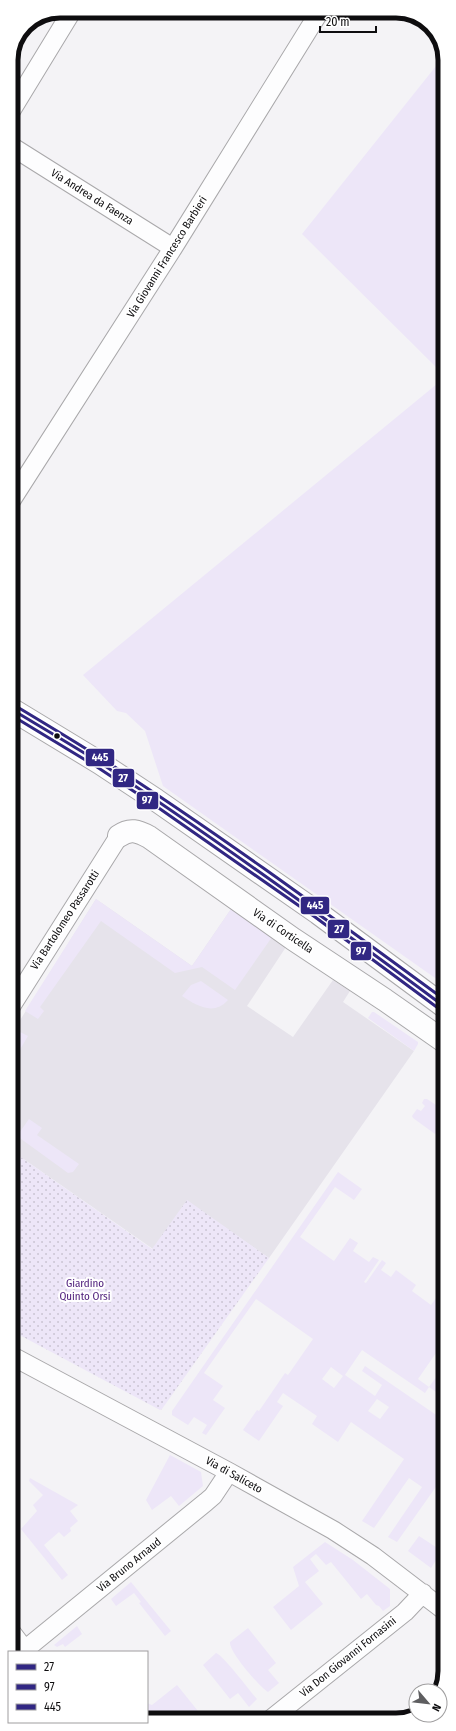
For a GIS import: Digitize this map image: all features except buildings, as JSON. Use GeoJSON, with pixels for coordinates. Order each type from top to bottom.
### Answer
{"type":"FeatureCollection","features":[{"type":"Feature","properties":{"kind":"main road"},"geometry":{"type":"LineString","coordinates":[[18,713],[100,763],[150,796],[318,913],[438,1002]]}},
{"type":"Feature","properties":{"kind":"main road","name":"Via di Corticella"},"geometry":{"type":"LineString","coordinates":[[119,836],[131,830],[149,837],[289,936],[438,1037]]}},
{"type":"Feature","properties":{"kind":"street"},"geometry":{"type":"LineString","coordinates":[[18,100],[68,18]]}},
{"type":"Feature","properties":{"kind":"street","name":"Via Giovanni Francesco Barbieri"},"geometry":{"type":"LineString","coordinates":[[18,490],[173,248],[316,18]]}},
{"type":"Feature","properties":{"kind":"street","name":"Via Andrea da Faenza"},"geometry":{"type":"LineString","coordinates":[[18,150],[173,248]]}},
{"type":"Feature","properties":{"kind":"street","name":"Via Bartolomeo Passarotti"},"geometry":{"type":"LineString","coordinates":[[18,996],[119,836]]}},
{"type":"Feature","properties":{"kind":"street","name":"Via di Saliceto"},"geometry":{"type":"LineString","coordinates":[[18,1359],[229,1472],[333,1530],[373,1556],[438,1605]]}},
{"type":"Feature","properties":{"kind":"street","name":"Via Bruno Arnaud"},"geometry":{"type":"LineString","coordinates":[[23,1651],[206,1502],[229,1472]]}},
{"type":"Feature","properties":{"kind":"street","name":"Via Don Giovanni Fornasini"},"geometry":{"type":"LineString","coordinates":[[279,1713],[405,1612],[423,1593]]}},
{"type":"Feature","properties":{"kind":"shaded area"},"geometry":{"type":"Polygon","coordinates":[[[96,899],[192,966],[231,909],[286,947],[247,1006],[293,1037],[333,980],[350,991],[343,1002],[414,1051],[269,1258],[187,1201],[153,1249],[18,1155],[18,1023],[96,899]]]}},
{"type":"Feature","properties":{"kind":"green space"},"geometry":{"type":"Polygon","coordinates":[[[438,64],[438,369],[302,234],[438,64]]]}},
{"type":"Feature","properties":{"kind":"green space"},"geometry":{"type":"Polygon","coordinates":[[[438,383],[438,980],[163,786],[145,731],[126,713],[117,711],[83,675],[438,383]]]}},
{"type":"Feature","properties":{"kind":"green space"},"geometry":{"type":"Polygon","coordinates":[[[96,899],[192,966],[231,909],[272,937],[235,990],[202,967],[175,973],[101,921],[40,1007],[44,1011],[38,1019],[25,1011],[96,899]]]}},
{"type":"Feature","properties":{"kind":"green space"},"geometry":{"type":"Polygon","coordinates":[[[201,981],[228,1000],[217,1008],[205,1008],[182,996],[191,985],[201,981]]]}},
{"type":"Feature","properties":{"kind":"green space"},"geometry":{"type":"Polygon","coordinates":[[[372,1012],[418,1042],[414,1051],[368,1018],[372,1012]]]}},
{"type":"Feature","properties":{"kind":"green space"},"geometry":{"type":"Polygon","coordinates":[[[18,1031],[28,1036],[18,1053],[18,1031]]]}},
{"type":"Feature","properties":{"kind":"green space"},"geometry":{"type":"Polygon","coordinates":[[[424,1099],[427,1099],[438,1106],[438,1130],[435,1134],[412,1116],[417,1109],[421,1111],[425,1106],[422,1103],[424,1099]]]}},
{"type":"Feature","properties":{"kind":"green space"},"geometry":{"type":"Polygon","coordinates":[[[29,1119],[42,1128],[37,1135],[79,1164],[73,1172],[68,1173],[18,1137],[29,1119]]]}},
{"type":"Feature","properties":{"kind":"green space","name":"Giardino Quinto Orsi"},"geometry":{"type":"Polygon","coordinates":[[[18,1155],[152,1249],[187,1200],[269,1258],[160,1410],[18,1334],[18,1155]]]}},
{"type":"Feature","properties":{"kind":"green space"},"geometry":{"type":"Polygon","coordinates":[[[338,1172],[362,1189],[354,1200],[335,1187],[300,1237],[334,1261],[350,1238],[358,1243],[353,1251],[369,1262],[373,1257],[379,1260],[364,1282],[366,1283],[382,1260],[386,1263],[381,1270],[391,1277],[396,1270],[416,1285],[412,1291],[431,1305],[436,1298],[438,1300],[438,1350],[418,1379],[429,1387],[425,1393],[362,1350],[345,1375],[375,1396],[382,1385],[362,1371],[365,1366],[438,1416],[438,1484],[397,1542],[388,1537],[422,1487],[409,1478],[374,1528],[362,1521],[404,1459],[351,1422],[338,1442],[312,1424],[317,1416],[283,1393],[277,1402],[283,1406],[259,1441],[243,1430],[257,1410],[259,1411],[285,1373],[288,1375],[313,1339],[256,1299],[204,1373],[223,1386],[213,1400],[225,1408],[206,1435],[202,1433],[207,1425],[194,1417],[188,1425],[172,1415],[172,1411],[338,1172]],[[331,1367],[322,1379],[334,1388],[343,1376],[331,1367]],[[377,1399],[368,1411],[380,1419],[389,1407],[377,1399]]]}},
{"type":"Feature","properties":{"kind":"green space"},"geometry":{"type":"Polygon","coordinates":[[[438,1375],[438,1393],[429,1387],[438,1375]]]}},
{"type":"Feature","properties":{"kind":"green space"},"geometry":{"type":"Polygon","coordinates":[[[170,1455],[201,1472],[203,1486],[179,1506],[171,1496],[152,1510],[146,1500],[170,1455]]]}},
{"type":"Feature","properties":{"kind":"green space"},"geometry":{"type":"Polygon","coordinates":[[[30,1478],[78,1505],[70,1511],[78,1521],[70,1528],[71,1531],[64,1537],[59,1532],[44,1545],[68,1575],[62,1580],[21,1529],[37,1511],[33,1505],[43,1495],[29,1481],[30,1478]]]}},
{"type":"Feature","properties":{"kind":"green space"},"geometry":{"type":"Polygon","coordinates":[[[419,1536],[438,1548],[438,1557],[431,1568],[408,1551],[419,1536]]]}},
{"type":"Feature","properties":{"kind":"green space"},"geometry":{"type":"Polygon","coordinates":[[[325,1542],[353,1560],[390,1589],[390,1606],[383,1611],[367,1594],[361,1599],[331,1562],[326,1565],[316,1554],[310,1559],[319,1571],[305,1582],[323,1604],[291,1630],[273,1607],[299,1586],[293,1567],[325,1542]]]}},
{"type":"Feature","properties":{"kind":"green space"},"geometry":{"type":"Polygon","coordinates":[[[131,1582],[171,1631],[165,1636],[139,1603],[141,1602],[134,1593],[116,1606],[111,1599],[131,1582]]]}},
{"type":"Feature","properties":{"kind":"green space"},"geometry":{"type":"Polygon","coordinates":[[[77,1626],[82,1634],[65,1647],[63,1644],[57,1647],[54,1645],[77,1626]]]}},
{"type":"Feature","properties":{"kind":"green space"},"geometry":{"type":"Polygon","coordinates":[[[248,1628],[276,1663],[268,1670],[279,1683],[268,1692],[239,1661],[231,1647],[230,1642],[248,1628]]]}},
{"type":"Feature","properties":{"kind":"green space"},"geometry":{"type":"Polygon","coordinates":[[[216,1653],[230,1666],[257,1699],[249,1707],[238,1693],[230,1699],[203,1665],[216,1653]]]}},
{"type":"Feature","properties":{"kind":"green space"},"geometry":{"type":"Polygon","coordinates":[[[177,1685],[200,1713],[148,1713],[148,1703],[152,1705],[177,1685]]]}},
{"type":"Feature","properties":{"kind":"transit line","name":"445"},"geometry":{"type":"LineString","coordinates":[[18,707],[148,788],[276,877],[438,995]]}},
{"type":"Feature","properties":{"kind":"transit line","name":"27"},"geometry":{"type":"LineString","coordinates":[[18,713],[102,764],[189,823],[318,914],[438,1002]]}},
{"type":"Feature","properties":{"kind":"transit line","name":"97"},"geometry":{"type":"LineString","coordinates":[[18,719],[97,767],[153,804],[315,917],[438,1008]]}}]}
